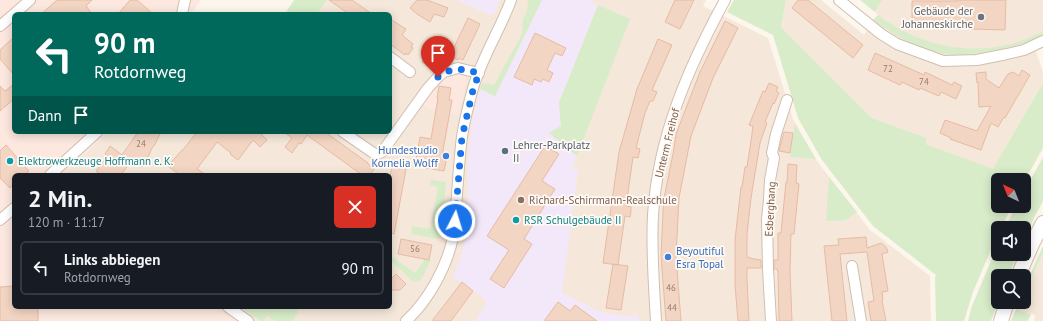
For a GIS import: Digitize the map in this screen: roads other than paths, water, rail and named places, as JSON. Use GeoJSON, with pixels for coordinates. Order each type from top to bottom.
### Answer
{"type":"FeatureCollection","features":[{"type":"Feature","properties":{"kind":"main road"},"geometry":{"type":"LineString","coordinates":[[1021,269],[1043,223]]}},
{"type":"Feature","properties":{"kind":"main road"},"geometry":{"type":"LineString","coordinates":[[1001,321],[1005,309]]}},
{"type":"Feature","properties":{"kind":"street"},"geometry":{"type":"LineString","coordinates":[[16,12],[30,0]]}},
{"type":"Feature","properties":{"kind":"street"},"geometry":{"type":"LineString","coordinates":[[182,12],[185,0]]}},
{"type":"Feature","properties":{"kind":"street"},"geometry":{"type":"LineString","coordinates":[[406,321],[428,295],[440,273],[450,248],[455,221],[462,137],[473,90],[511,0]]}},
{"type":"Feature","properties":{"kind":"street","name":"Unterm Freihof"},"geometry":{"type":"LineString","coordinates":[[656,321],[652,240],[653,213],[661,158],[667,130],[683,87],[725,0]]}},
{"type":"Feature","properties":{"kind":"street"},"geometry":{"type":"LineString","coordinates":[[839,0],[881,34],[897,44],[943,61],[977,60],[1024,50],[1043,41]]}},
{"type":"Feature","properties":{"kind":"street"},"geometry":{"type":"LineString","coordinates":[[0,26],[12,16]]}},
{"type":"Feature","properties":{"kind":"street"},"geometry":{"type":"LineString","coordinates":[[392,58],[410,72]]}},
{"type":"Feature","properties":{"kind":"street"},"geometry":{"type":"LineString","coordinates":[[346,134],[372,152],[379,154],[382,152],[431,84],[444,72],[458,68],[479,73]]}},
{"type":"Feature","properties":{"kind":"street","name":"Esberghang"},"geometry":{"type":"LineString","coordinates":[[771,321],[768,269],[770,180],[774,158],[772,153],[776,134],[787,100]]}},
{"type":"Feature","properties":{"kind":"street"},"geometry":{"type":"LineString","coordinates":[[52,173],[95,134]]}},
{"type":"Feature","properties":{"kind":"street"},"geometry":{"type":"LineString","coordinates":[[0,220],[12,210]]}},
{"type":"Feature","properties":{"kind":"street"},"geometry":{"type":"LineString","coordinates":[[852,266],[862,321]]}},
{"type":"Feature","properties":{"kind":"street"},"geometry":{"type":"LineString","coordinates":[[231,309],[248,321]]}},
{"type":"Feature","properties":{"kind":"place","name":"Gebäude der Johanneskirche"},"geometry":{"type":"Point","coordinates":[981,17]}},
{"type":"Feature","properties":{"kind":"place","name":"Lehrer-Parkplatz II"},"geometry":{"type":"Point","coordinates":[505,151]}},
{"type":"Feature","properties":{"kind":"place","name":"Hundestudio Kornelia Wolff"},"geometry":{"type":"Point","coordinates":[446,156]}},
{"type":"Feature","properties":{"kind":"place","name":"Elektrowerkzeuge Hoffmann e. K."},"geometry":{"type":"Point","coordinates":[10,161]}},
{"type":"Feature","properties":{"kind":"place","name":"Richard-Schirrmann-Realschule"},"geometry":{"type":"Point","coordinates":[521,200]}},
{"type":"Feature","properties":{"kind":"place","name":"RSR Schulgebäude II"},"geometry":{"type":"Point","coordinates":[516,220]}},
{"type":"Feature","properties":{"kind":"place","name":"Beyoutiful Esra Topal"},"geometry":{"type":"Point","coordinates":[668,257]}}]}
